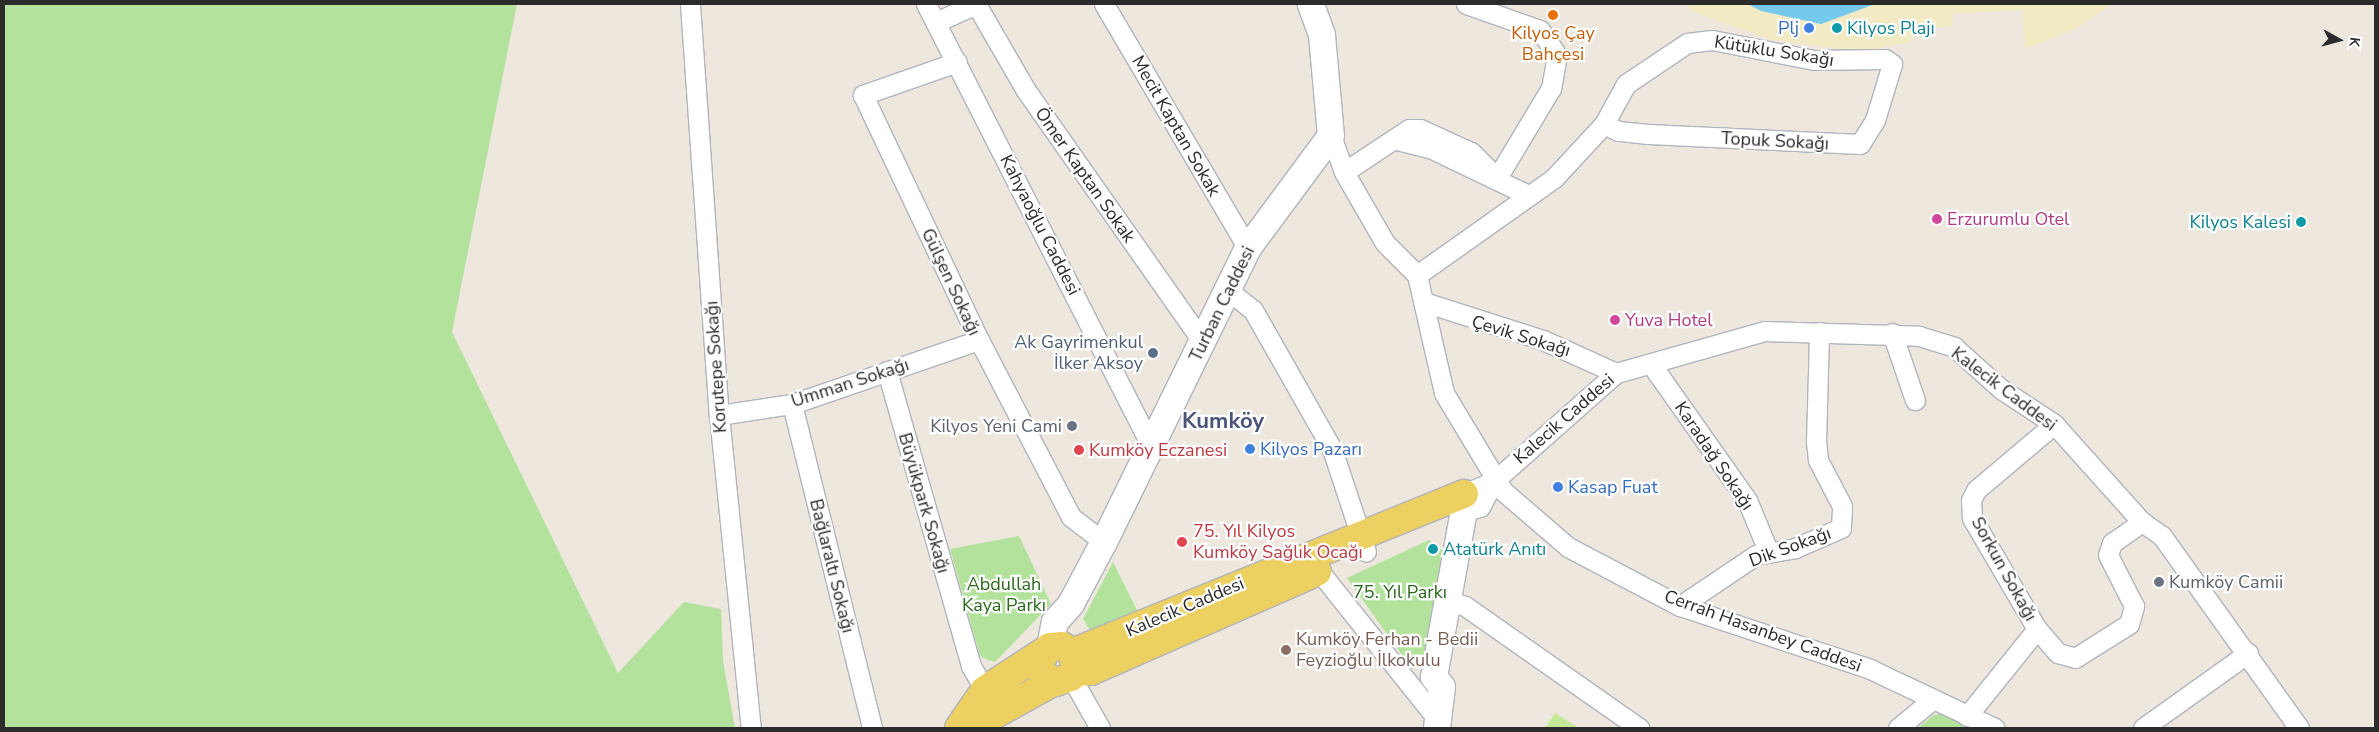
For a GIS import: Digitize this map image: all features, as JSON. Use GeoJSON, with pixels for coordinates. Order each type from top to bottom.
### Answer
{"type":"FeatureCollection","features":[{"type":"Feature","properties":{"kind":"main road"},"geometry":{"type":"LineString","coordinates":[[1311,4],[1322,35],[1331,136]]}},
{"type":"Feature","properties":{"kind":"main road","name":"Turban Caddesi"},"geometry":{"type":"LineString","coordinates":[[1063,668],[1071,604],[1152,448],[1248,248],[1331,136]]}},
{"type":"Feature","properties":{"kind":"main road"},"geometry":{"type":"LineString","coordinates":[[1438,724],[1442,687],[1452,679],[1456,604],[1470,504]]}},
{"type":"Feature","properties":{"kind":"main road","name":"Kalecik Caddesi"},"geometry":{"type":"LineString","coordinates":[[1063,668],[1091,670],[1313,564],[1363,543],[1470,504]]}},
{"type":"Feature","properties":{"kind":"main road"},"geometry":{"type":"LineString","coordinates":[[959,728],[986,690],[1063,668]]}},
{"type":"Feature","properties":{"kind":"main road"},"geometry":{"type":"LineString","coordinates":[[970,728],[1063,668]]}},
{"type":"Feature","properties":{"kind":"street","name":"Korutepe Sokağı"},"geometry":{"type":"LineString","coordinates":[[690,4],[719,414],[751,728]]}},
{"type":"Feature","properties":{"kind":"street","name":"Kahyaoğlu Caddesi"},"geometry":{"type":"LineString","coordinates":[[926,4],[1152,448]]}},
{"type":"Feature","properties":{"kind":"street"},"geometry":{"type":"LineString","coordinates":[[936,22],[976,4]]}},
{"type":"Feature","properties":{"kind":"street","name":"Ömer Kaptan Sokak"},"geometry":{"type":"LineString","coordinates":[[976,4],[1025,89],[1202,342]]}},
{"type":"Feature","properties":{"kind":"street","name":"Mecit Kaptan Sokak"},"geometry":{"type":"LineString","coordinates":[[1104,4],[1248,248]]}},
{"type":"Feature","properties":{"kind":"street"},"geometry":{"type":"LineString","coordinates":[[1466,4],[1525,22],[1549,38],[1557,55],[1552,88],[1497,178]]}},
{"type":"Feature","properties":{"kind":"street","name":"Kütüklu Sokağı"},"geometry":{"type":"LineString","coordinates":[[1417,275],[1526,194],[1554,178],[1604,124],[1626,84],[1687,43],[1700,40],[1814,60],[1885,60],[1892,64]]}},
{"type":"Feature","properties":{"kind":"street","name":"Gülşen Sokağı"},"geometry":{"type":"LineString","coordinates":[[956,62],[862,95],[979,340],[1070,517],[1104,542]]}},
{"type":"Feature","properties":{"kind":"street","name":"Topuk Sokağı"},"geometry":{"type":"LineString","coordinates":[[1604,124],[1618,131],[1648,134],[1860,144],[1875,120],[1892,64]]}},
{"type":"Feature","properties":{"kind":"street"},"geometry":{"type":"LineString","coordinates":[[1344,172],[1396,140],[1409,129],[1443,136],[1488,165],[1497,178],[1526,194]]}},
{"type":"Feature","properties":{"kind":"street"},"geometry":{"type":"LineString","coordinates":[[1331,136],[1344,172],[1384,243],[1417,275]]}},
{"type":"Feature","properties":{"kind":"street","name":"Cerrah Hasanbey Caddesi"},"geometry":{"type":"LineString","coordinates":[[1417,275],[1444,392],[1494,481],[1568,547],[1680,606],[1870,669],[1995,728]]}},
{"type":"Feature","properties":{"kind":"street"},"geometry":{"type":"LineString","coordinates":[[1228,290],[1253,310],[1332,448],[1363,543]]}},
{"type":"Feature","properties":{"kind":"street","name":"Çevik Sokağı"},"geometry":{"type":"LineString","coordinates":[[1424,302],[1543,340],[1616,372]]}},
{"type":"Feature","properties":{"kind":"street","name":"Kalecik Caddesi"},"geometry":{"type":"LineString","coordinates":[[1470,504],[1616,372],[1651,364],[1764,331],[1892,333],[1954,348],[2001,388],[2054,424],[2142,522],[2162,536],[2248,654],[2298,728]]}},
{"type":"Feature","properties":{"kind":"street","name":"Dik Sokağı"},"geometry":{"type":"LineString","coordinates":[[1680,606],[1756,555],[1831,535],[1841,528],[1845,517],[1818,460],[1816,442],[1818,332]]}},
{"type":"Feature","properties":{"kind":"street"},"geometry":{"type":"LineString","coordinates":[[1892,333],[1915,400]]}},
{"type":"Feature","properties":{"kind":"street","name":"Umman Sokağı"},"geometry":{"type":"LineString","coordinates":[[719,414],[792,404],[979,340]]}},
{"type":"Feature","properties":{"kind":"street","name":"Karadağ Sokağı"},"geometry":{"type":"LineString","coordinates":[[1651,364],[1747,500],[1769,553]]}},
{"type":"Feature","properties":{"kind":"street","name":"Büyükpark Sokağı"},"geometry":{"type":"LineString","coordinates":[[887,371],[970,666],[986,690]]}},
{"type":"Feature","properties":{"kind":"street","name":"Bağlaraltı Sokağı"},"geometry":{"type":"LineString","coordinates":[[792,404],[868,727]]}},
{"type":"Feature","properties":{"kind":"street","name":"Sorkun Sokağı"},"geometry":{"type":"LineString","coordinates":[[2054,424],[1976,490],[1971,509],[2037,629],[2058,653],[2075,658],[2129,624],[2134,606],[2108,555],[2112,543],[2142,522]]}},
{"type":"Feature","properties":{"kind":"street"},"geometry":{"type":"LineString","coordinates":[[1313,564],[1438,724]]}},
{"type":"Feature","properties":{"kind":"street"},"geometry":{"type":"LineString","coordinates":[[1456,604],[1639,728]]}},
{"type":"Feature","properties":{"kind":"street"},"geometry":{"type":"LineString","coordinates":[[1967,716],[2037,629]]}},
{"type":"Feature","properties":{"kind":"street"},"geometry":{"type":"LineString","coordinates":[[2144,728],[2248,654]]}},
{"type":"Feature","properties":{"kind":"street"},"geometry":{"type":"LineString","coordinates":[[1063,668],[1100,728]]}},
{"type":"Feature","properties":{"kind":"street"},"geometry":{"type":"LineString","coordinates":[[1898,728],[1933,699]]}},
{"type":"Feature","properties":{"kind":"green space"},"geometry":{"type":"Polygon","coordinates":[[[4,4],[517,4],[452,332],[618,673],[684,602],[721,609],[723,661],[735,728],[4,728],[4,4]]]}},
{"type":"Feature","properties":{"kind":"green space","name":"Abdullah Kaya Parkı"},"geometry":{"type":"Polygon","coordinates":[[[1019,536],[1051,604],[995,662],[980,656],[950,549],[1019,536]]]}},
{"type":"Feature","properties":{"kind":"green space","name":"75. Yıl Parkı"},"geometry":{"type":"Polygon","coordinates":[[[1429,540],[1444,551],[1425,666],[1412,669],[1347,578],[1429,540]]]}},
{"type":"Feature","properties":{"kind":"green space"},"geometry":{"type":"Polygon","coordinates":[[[1113,562],[1139,614],[1094,636],[1083,619],[1113,562]]]}},
{"type":"Feature","properties":{"kind":"green space"},"geometry":{"type":"Polygon","coordinates":[[[1949,712],[1970,720],[1961,728],[1918,728],[1934,715],[1949,712]]]}},
{"type":"Feature","properties":{"kind":"green space"},"geometry":{"type":"Polygon","coordinates":[[[1555,713],[1579,728],[1545,728],[1555,713]]]}},
{"type":"Feature","properties":{"kind":"sand","name":"Kilyos Plajı"},"geometry":{"type":"Polygon","coordinates":[[[1686,4],[1748,4],[1761,11],[1821,24],[1875,4],[2113,4],[2073,30],[2025,49],[2022,10],[1953,14],[1952,26],[1916,30],[1911,42],[1857,52],[1769,39],[1691,11],[1686,4]]]}},
{"type":"Feature","properties":{"kind":"water"},"geometry":{"type":"Polygon","coordinates":[[[1748,4],[1875,4],[1821,24],[1761,11],[1748,4]]]}},
{"type":"Feature","properties":{"kind":"place","name":"Kilyos Çay Bahçesi"},"geometry":{"type":"Point","coordinates":[1553,15]}},
{"type":"Feature","properties":{"kind":"place","name":"Plj"},"geometry":{"type":"Point","coordinates":[1809,28]}},
{"type":"Feature","properties":{"kind":"place","name":"Kilyos Plajı"},"geometry":{"type":"Point","coordinates":[1837,28]}},
{"type":"Feature","properties":{"kind":"place","name":"Erzurumlu Otel"},"geometry":{"type":"Point","coordinates":[1937,219]}},
{"type":"Feature","properties":{"kind":"place","name":"Kilyos Kalesi"},"geometry":{"type":"Point","coordinates":[2301,222]}},
{"type":"Feature","properties":{"kind":"place","name":"Yuva Hotel"},"geometry":{"type":"Point","coordinates":[1615,320]}},
{"type":"Feature","properties":{"kind":"place","name":"Ak Gayrimenkul İlker Aksoy"},"geometry":{"type":"Point","coordinates":[1153,353]}},
{"type":"Feature","properties":{"kind":"place","name":"Kilyos Yeni Cami"},"geometry":{"type":"Point","coordinates":[1072,426]}},
{"type":"Feature","properties":{"kind":"place","name":"Kilyos Pazarı"},"geometry":{"type":"Point","coordinates":[1250,449]}},
{"type":"Feature","properties":{"kind":"place","name":"Kumköy Eczanesi"},"geometry":{"type":"Point","coordinates":[1079,450]}},
{"type":"Feature","properties":{"kind":"place","name":"Kasap Fuat"},"geometry":{"type":"Point","coordinates":[1558,487]}},
{"type":"Feature","properties":{"kind":"place","name":"75. Yıl Kilyos Kumköy Sağlık Ocağı"},"geometry":{"type":"Point","coordinates":[1182,542]}},
{"type":"Feature","properties":{"kind":"place","name":"Atatürk Anıtı"},"geometry":{"type":"Point","coordinates":[1433,549]}},
{"type":"Feature","properties":{"kind":"place","name":"Kumköy Camii"},"geometry":{"type":"Point","coordinates":[2159,582]}},
{"type":"Feature","properties":{"kind":"place","name":"Kumköy Ferhan - Bedii Feyzioğlu İlkokulu"},"geometry":{"type":"Point","coordinates":[1286,650]}},
{"type":"Feature","properties":{"kind":"district","name":"Kumköy"},"geometry":{"type":"Point","coordinates":[1223,422]}}]}
